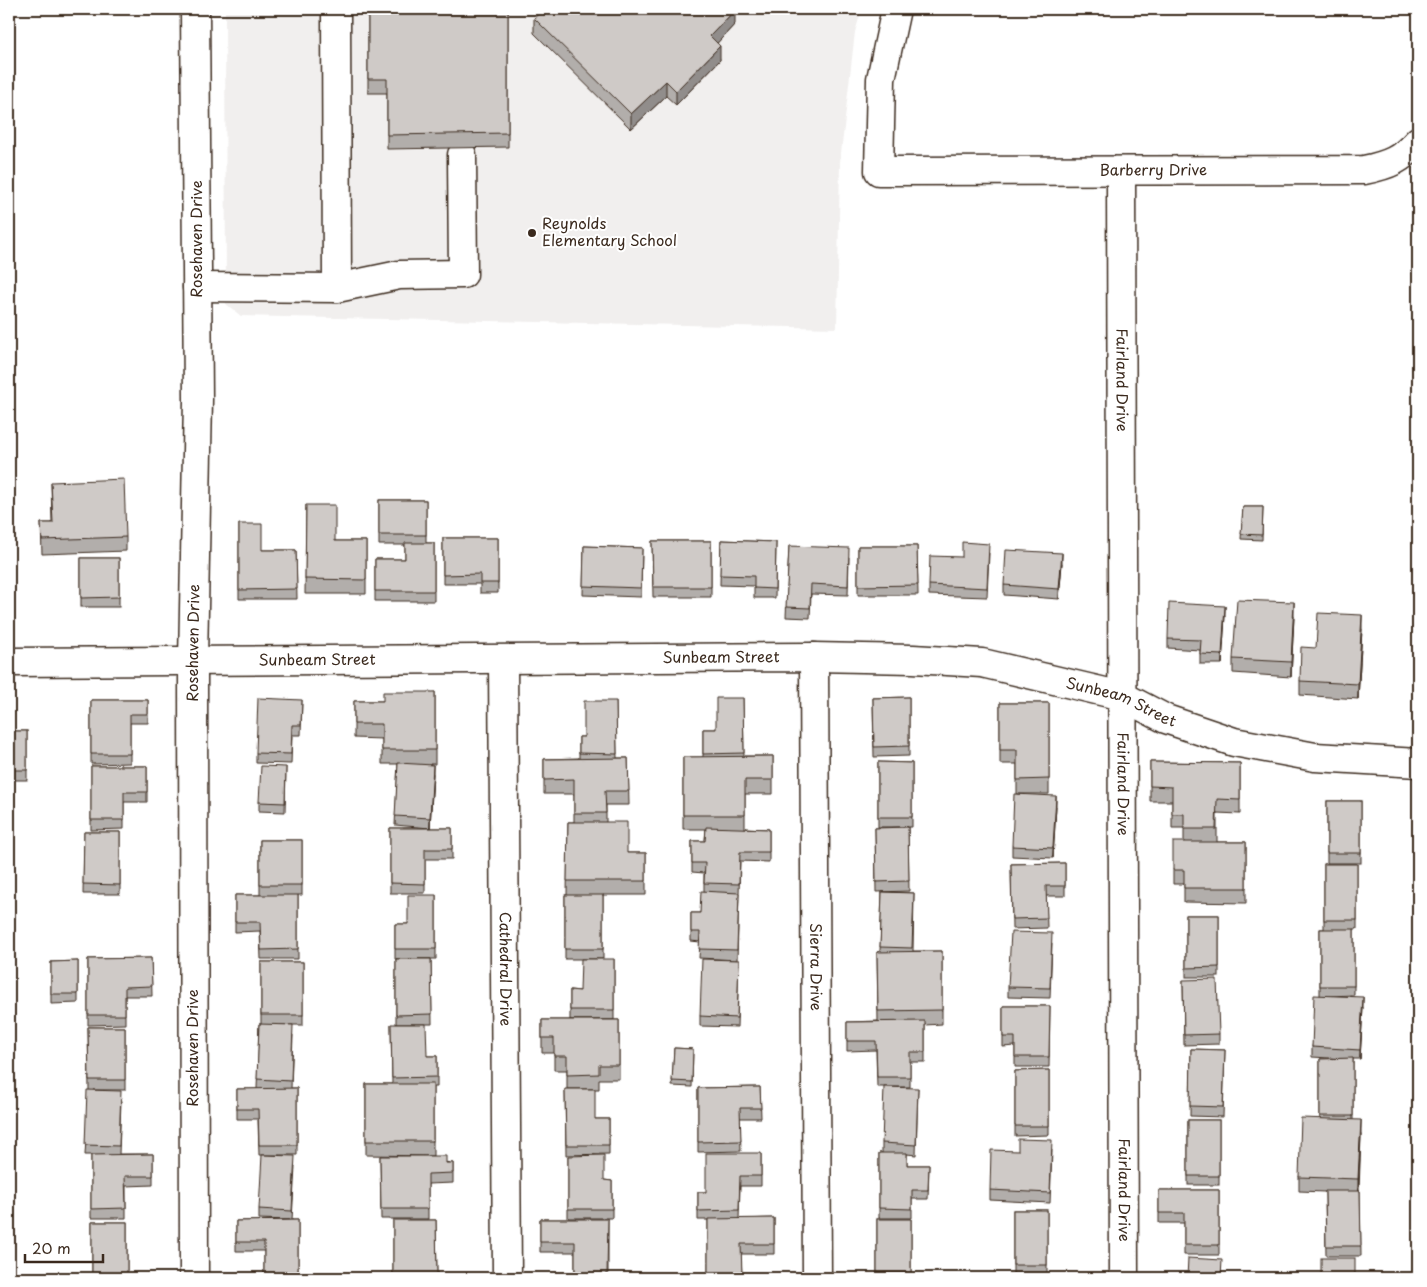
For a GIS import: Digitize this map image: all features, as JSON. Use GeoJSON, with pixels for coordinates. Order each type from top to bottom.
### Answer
{"type":"FeatureCollection","features":[{"type":"Feature","properties":{"kind":"street","name":"Rosehaven Drive"},"geometry":{"type":"LineString","coordinates":[[194,1278],[193,661],[198,399],[195,9]]}},
{"type":"Feature","properties":{"kind":"street"},"geometry":{"type":"LineString","coordinates":[[336,9],[337,288]]}},
{"type":"Feature","properties":{"kind":"street","name":"Barberry Drive"},"geometry":{"type":"LineString","coordinates":[[896,9],[881,79],[879,171],[1364,170],[1384,166],[1404,156],[1418,141]]}},
{"type":"Feature","properties":{"kind":"street"},"geometry":{"type":"LineString","coordinates":[[197,287],[337,288],[399,275],[463,274],[462,155]]}},
{"type":"Feature","properties":{"kind":"street","name":"Fairland Drive"},"geometry":{"type":"LineString","coordinates":[[1121,172],[1124,1278]]}},
{"type":"Feature","properties":{"kind":"street","name":"Sierra Drive"},"geometry":{"type":"LineString","coordinates":[[814,657],[816,1278]]}},
{"type":"Feature","properties":{"kind":"street","name":"Sunbeam Street"},"geometry":{"type":"LineString","coordinates":[[9,662],[913,658],[982,663],[1122,696],[1166,719],[1234,742],[1315,757],[1418,764]]}},
{"type":"Feature","properties":{"kind":"street","name":"Cathedral Drive"},"geometry":{"type":"LineString","coordinates":[[504,660],[507,1278]]}},
{"type":"Feature","properties":{"kind":"shaded area","name":"Reynolds Elementary School"},"geometry":{"type":"Polygon","coordinates":[[[225,9],[862,9],[855,32],[840,162],[837,328],[241,316],[226,304],[225,9]]]}},
{"type":"Feature","properties":{"kind":"building"},"geometry":{"type":"Polygon","coordinates":[[[368,9],[508,9],[508,133],[387,135],[387,79],[368,79],[368,9]]]}},
{"type":"Feature","properties":{"kind":"building"},"geometry":{"type":"Polygon","coordinates":[[[544,9],[735,10],[710,36],[720,46],[676,91],[666,81],[631,114],[534,18],[544,9]]]}},
{"type":"Feature","properties":{"kind":"building"},"geometry":{"type":"Polygon","coordinates":[[[124,479],[126,537],[42,540],[41,523],[53,523],[51,482],[124,479]]]}},
{"type":"Feature","properties":{"kind":"building"},"geometry":{"type":"Polygon","coordinates":[[[379,500],[426,500],[426,535],[379,535],[379,500]]]}},
{"type":"Feature","properties":{"kind":"building"},"geometry":{"type":"Polygon","coordinates":[[[306,505],[335,505],[335,541],[366,541],[366,580],[305,579],[306,505]]]}},
{"type":"Feature","properties":{"kind":"building"},"geometry":{"type":"Polygon","coordinates":[[[1243,507],[1263,507],[1262,535],[1241,534],[1243,507]]]}},
{"type":"Feature","properties":{"kind":"building"},"geometry":{"type":"Polygon","coordinates":[[[239,524],[262,524],[262,550],[296,550],[297,589],[239,590],[239,524]]]}},
{"type":"Feature","properties":{"kind":"building"},"geometry":{"type":"Polygon","coordinates":[[[443,538],[498,538],[498,583],[480,583],[480,574],[443,575],[443,538]]]}},
{"type":"Feature","properties":{"kind":"building"},"geometry":{"type":"Polygon","coordinates":[[[721,540],[776,542],[775,589],[754,588],[754,576],[720,575],[721,540]]]}},
{"type":"Feature","properties":{"kind":"building"},"geometry":{"type":"Polygon","coordinates":[[[652,541],[711,541],[711,587],[653,587],[652,541]]]}},
{"type":"Feature","properties":{"kind":"building"},"geometry":{"type":"Polygon","coordinates":[[[962,542],[989,544],[987,588],[929,585],[930,556],[962,557],[962,542]]]}},
{"type":"Feature","properties":{"kind":"building"},"geometry":{"type":"Polygon","coordinates":[[[405,543],[434,543],[434,591],[375,591],[375,559],[405,559],[405,543]]]}},
{"type":"Feature","properties":{"kind":"building"},"geometry":{"type":"Polygon","coordinates":[[[584,546],[642,548],[641,588],[583,586],[584,546]]]}},
{"type":"Feature","properties":{"kind":"building"},"geometry":{"type":"Polygon","coordinates":[[[789,546],[849,548],[848,586],[811,584],[810,608],[786,607],[789,546]]]}},
{"type":"Feature","properties":{"kind":"building"},"geometry":{"type":"Polygon","coordinates":[[[858,546],[917,546],[918,585],[858,586],[858,546]]]}},
{"type":"Feature","properties":{"kind":"building"},"geometry":{"type":"Polygon","coordinates":[[[1006,550],[1062,553],[1059,589],[1004,585],[1006,550]]]}},
{"type":"Feature","properties":{"kind":"building"},"geometry":{"type":"Polygon","coordinates":[[[81,558],[119,558],[119,597],[81,598],[81,558]]]}},
{"type":"Feature","properties":{"kind":"building"},"geometry":{"type":"Polygon","coordinates":[[[1237,600],[1294,602],[1291,662],[1233,659],[1237,600]]]}},
{"type":"Feature","properties":{"kind":"building"},"geometry":{"type":"Polygon","coordinates":[[[1169,603],[1225,606],[1222,655],[1200,654],[1201,640],[1168,639],[1169,603]]]}},
{"type":"Feature","properties":{"kind":"building"},"geometry":{"type":"Polygon","coordinates":[[[1318,613],[1362,615],[1358,684],[1300,681],[1301,647],[1316,648],[1318,613]]]}},
{"type":"Feature","properties":{"kind":"building"},"geometry":{"type":"Polygon","coordinates":[[[383,692],[435,692],[435,750],[382,750],[382,724],[354,724],[354,701],[383,701],[383,692]]]}},
{"type":"Feature","properties":{"kind":"building"},"geometry":{"type":"Polygon","coordinates":[[[909,697],[909,746],[874,747],[873,698],[909,697]]]}},
{"type":"Feature","properties":{"kind":"building"},"geometry":{"type":"Polygon","coordinates":[[[258,698],[302,700],[301,725],[292,725],[291,754],[256,753],[258,698]]]}},
{"type":"Feature","properties":{"kind":"building"},"geometry":{"type":"Polygon","coordinates":[[[716,698],[743,698],[744,753],[703,754],[703,729],[716,729],[716,698]]]}},
{"type":"Feature","properties":{"kind":"building"},"geometry":{"type":"Polygon","coordinates":[[[91,700],[148,700],[148,714],[130,714],[130,754],[91,754],[91,700]]]}},
{"type":"Feature","properties":{"kind":"building"},"geometry":{"type":"Polygon","coordinates":[[[584,701],[616,701],[617,754],[579,753],[579,737],[584,737],[584,701]]]}},
{"type":"Feature","properties":{"kind":"building"},"geometry":{"type":"Polygon","coordinates":[[[1000,703],[1049,703],[1049,779],[1017,780],[1017,750],[1000,750],[1000,703]]]}},
{"type":"Feature","properties":{"kind":"building"},"geometry":{"type":"Polygon","coordinates":[[[9,731],[27,731],[27,770],[9,770],[9,731]]]}},
{"type":"Feature","properties":{"kind":"building"},"geometry":{"type":"Polygon","coordinates":[[[773,756],[773,780],[745,780],[745,815],[683,815],[683,757],[773,756]]]}},
{"type":"Feature","properties":{"kind":"building"},"geometry":{"type":"Polygon","coordinates":[[[628,758],[629,791],[605,791],[606,813],[574,813],[574,779],[544,780],[544,759],[628,758]]]}},
{"type":"Feature","properties":{"kind":"building"},"geometry":{"type":"Polygon","coordinates":[[[878,762],[912,763],[912,817],[878,817],[878,762]]]}},
{"type":"Feature","properties":{"kind":"building"},"geometry":{"type":"Polygon","coordinates":[[[1150,762],[1240,763],[1240,800],[1217,799],[1216,829],[1184,829],[1184,814],[1172,814],[1172,787],[1150,786],[1150,762]]]}},
{"type":"Feature","properties":{"kind":"building"},"geometry":{"type":"Polygon","coordinates":[[[398,763],[433,765],[430,818],[395,816],[398,763]]]}},
{"type":"Feature","properties":{"kind":"building"},"geometry":{"type":"Polygon","coordinates":[[[91,766],[147,766],[147,792],[124,792],[124,820],[91,820],[91,766]]]}},
{"type":"Feature","properties":{"kind":"building"},"geometry":{"type":"Polygon","coordinates":[[[261,766],[286,767],[285,803],[259,802],[261,766]]]}},
{"type":"Feature","properties":{"kind":"building"},"geometry":{"type":"Polygon","coordinates":[[[1014,794],[1056,796],[1053,848],[1012,846],[1014,794]]]}},
{"type":"Feature","properties":{"kind":"building"},"geometry":{"type":"Polygon","coordinates":[[[1327,801],[1361,801],[1361,853],[1327,853],[1327,801]]]}},
{"type":"Feature","properties":{"kind":"building"},"geometry":{"type":"Polygon","coordinates":[[[568,822],[627,822],[627,853],[646,853],[646,881],[567,881],[568,822]]]}},
{"type":"Feature","properties":{"kind":"building"},"geometry":{"type":"Polygon","coordinates":[[[706,827],[769,829],[769,852],[740,852],[739,884],[704,883],[705,863],[692,863],[692,841],[705,841],[706,827]]]}},
{"type":"Feature","properties":{"kind":"building"},"geometry":{"type":"Polygon","coordinates":[[[908,827],[909,881],[876,882],[875,828],[908,827]]]}},
{"type":"Feature","properties":{"kind":"building"},"geometry":{"type":"Polygon","coordinates":[[[390,828],[452,828],[452,849],[425,849],[425,884],[390,883],[390,828]]]}},
{"type":"Feature","properties":{"kind":"building"},"geometry":{"type":"Polygon","coordinates":[[[84,832],[120,832],[120,885],[83,884],[84,832]]]}},
{"type":"Feature","properties":{"kind":"building"},"geometry":{"type":"Polygon","coordinates":[[[260,840],[302,840],[302,885],[260,885],[260,840]]]}},
{"type":"Feature","properties":{"kind":"building"},"geometry":{"type":"Polygon","coordinates":[[[1173,842],[1246,842],[1246,888],[1184,888],[1184,870],[1173,870],[1173,842]]]}},
{"type":"Feature","properties":{"kind":"building"},"geometry":{"type":"Polygon","coordinates":[[[1065,863],[1065,886],[1046,886],[1047,918],[1012,919],[1011,864],[1065,863]]]}},
{"type":"Feature","properties":{"kind":"building"},"geometry":{"type":"Polygon","coordinates":[[[1324,864],[1357,864],[1357,920],[1324,920],[1324,864]]]}},
{"type":"Feature","properties":{"kind":"building"},"geometry":{"type":"Polygon","coordinates":[[[701,891],[739,893],[737,950],[699,949],[700,932],[691,932],[691,913],[700,913],[701,891]]]}},
{"type":"Feature","properties":{"kind":"building"},"geometry":{"type":"Polygon","coordinates":[[[882,892],[914,893],[912,948],[880,947],[882,892]]]}},
{"type":"Feature","properties":{"kind":"building"},"geometry":{"type":"Polygon","coordinates":[[[235,895],[298,895],[298,949],[261,950],[260,922],[235,922],[235,895]]]}},
{"type":"Feature","properties":{"kind":"building"},"geometry":{"type":"Polygon","coordinates":[[[408,895],[436,895],[436,949],[395,949],[395,924],[408,924],[408,895]]]}},
{"type":"Feature","properties":{"kind":"building"},"geometry":{"type":"Polygon","coordinates":[[[565,895],[603,895],[603,949],[565,949],[565,895]]]}},
{"type":"Feature","properties":{"kind":"building"},"geometry":{"type":"Polygon","coordinates":[[[1186,915],[1219,915],[1219,967],[1186,968],[1186,915]]]}},
{"type":"Feature","properties":{"kind":"building"},"geometry":{"type":"Polygon","coordinates":[[[1320,929],[1354,929],[1354,986],[1320,986],[1320,929]]]}},
{"type":"Feature","properties":{"kind":"building"},"geometry":{"type":"Polygon","coordinates":[[[1011,932],[1052,933],[1050,988],[1008,987],[1011,932]]]}},
{"type":"Feature","properties":{"kind":"building"},"geometry":{"type":"Polygon","coordinates":[[[942,951],[942,1010],[878,1011],[877,952],[942,951]]]}},
{"type":"Feature","properties":{"kind":"building"},"geometry":{"type":"Polygon","coordinates":[[[151,958],[152,986],[125,987],[125,1015],[88,1015],[88,959],[151,958]]]}},
{"type":"Feature","properties":{"kind":"building"},"geometry":{"type":"Polygon","coordinates":[[[396,959],[431,959],[432,1014],[396,1015],[396,959]]]}},
{"type":"Feature","properties":{"kind":"building"},"geometry":{"type":"Polygon","coordinates":[[[581,959],[614,959],[614,1010],[570,1010],[570,990],[580,991],[581,959]]]}},
{"type":"Feature","properties":{"kind":"building"},"geometry":{"type":"Polygon","coordinates":[[[702,959],[739,960],[737,1018],[700,1016],[702,959]]]}},
{"type":"Feature","properties":{"kind":"building"},"geometry":{"type":"Polygon","coordinates":[[[78,961],[78,994],[51,994],[51,962],[78,961]]]}},
{"type":"Feature","properties":{"kind":"building"},"geometry":{"type":"Polygon","coordinates":[[[261,962],[303,962],[303,1015],[261,1015],[261,962]]]}},
{"type":"Feature","properties":{"kind":"building"},"geometry":{"type":"Polygon","coordinates":[[[1217,979],[1219,1034],[1184,1035],[1183,980],[1217,979]]]}},
{"type":"Feature","properties":{"kind":"building"},"geometry":{"type":"Polygon","coordinates":[[[1314,995],[1363,997],[1360,1050],[1312,1047],[1314,995]]]}},
{"type":"Feature","properties":{"kind":"building"},"geometry":{"type":"Polygon","coordinates":[[[1003,1006],[1050,1006],[1049,1057],[1015,1057],[1015,1037],[1003,1037],[1003,1006]]]}},
{"type":"Feature","properties":{"kind":"building"},"geometry":{"type":"Polygon","coordinates":[[[542,1020],[619,1020],[619,1065],[599,1065],[599,1074],[567,1075],[567,1056],[554,1056],[554,1038],[542,1038],[542,1020]]]}},
{"type":"Feature","properties":{"kind":"building"},"geometry":{"type":"Polygon","coordinates":[[[925,1021],[925,1052],[910,1052],[910,1077],[877,1077],[876,1041],[847,1041],[847,1022],[925,1021]]]}},
{"type":"Feature","properties":{"kind":"building"},"geometry":{"type":"Polygon","coordinates":[[[259,1024],[293,1025],[291,1081],[257,1079],[259,1024]]]}},
{"type":"Feature","properties":{"kind":"building"},"geometry":{"type":"Polygon","coordinates":[[[391,1024],[426,1024],[427,1056],[437,1056],[437,1077],[392,1078],[391,1024]]]}},
{"type":"Feature","properties":{"kind":"building"},"geometry":{"type":"Polygon","coordinates":[[[88,1027],[125,1027],[125,1080],[89,1080],[88,1027]]]}},
{"type":"Feature","properties":{"kind":"building"},"geometry":{"type":"Polygon","coordinates":[[[674,1048],[693,1049],[692,1082],[672,1081],[674,1048]]]}},
{"type":"Feature","properties":{"kind":"building"},"geometry":{"type":"Polygon","coordinates":[[[1191,1049],[1225,1050],[1223,1107],[1190,1106],[1191,1049]]]}},
{"type":"Feature","properties":{"kind":"building"},"geometry":{"type":"Polygon","coordinates":[[[1353,1058],[1353,1116],[1320,1116],[1320,1059],[1353,1058]]]}},
{"type":"Feature","properties":{"kind":"building"},"geometry":{"type":"Polygon","coordinates":[[[1049,1070],[1049,1126],[1015,1126],[1015,1071],[1049,1070]]]}},
{"type":"Feature","properties":{"kind":"building"},"geometry":{"type":"Polygon","coordinates":[[[366,1084],[433,1084],[433,1141],[366,1141],[366,1084]]]}},
{"type":"Feature","properties":{"kind":"building"},"geometry":{"type":"Polygon","coordinates":[[[760,1087],[761,1108],[740,1108],[741,1141],[698,1142],[698,1088],[760,1087]]]}},
{"type":"Feature","properties":{"kind":"building"},"geometry":{"type":"Polygon","coordinates":[[[884,1087],[918,1088],[916,1145],[882,1143],[884,1087]]]}},
{"type":"Feature","properties":{"kind":"building"},"geometry":{"type":"Polygon","coordinates":[[[297,1088],[297,1145],[259,1145],[258,1109],[237,1109],[237,1089],[297,1088]]]}},
{"type":"Feature","properties":{"kind":"building"},"geometry":{"type":"Polygon","coordinates":[[[565,1089],[595,1089],[595,1119],[609,1119],[609,1145],[566,1145],[565,1089]]]}},
{"type":"Feature","properties":{"kind":"building"},"geometry":{"type":"Polygon","coordinates":[[[87,1090],[121,1091],[119,1146],[85,1145],[87,1090]]]}},
{"type":"Feature","properties":{"kind":"building"},"geometry":{"type":"Polygon","coordinates":[[[1301,1118],[1361,1120],[1358,1179],[1299,1177],[1301,1118]]]}},
{"type":"Feature","properties":{"kind":"building"},"geometry":{"type":"Polygon","coordinates":[[[1188,1120],[1219,1120],[1219,1176],[1188,1176],[1188,1120]]]}},
{"type":"Feature","properties":{"kind":"building"},"geometry":{"type":"Polygon","coordinates":[[[1018,1139],[1052,1140],[1050,1193],[990,1190],[991,1150],[1018,1151],[1018,1139]]]}},
{"type":"Feature","properties":{"kind":"building"},"geometry":{"type":"Polygon","coordinates":[[[706,1153],[761,1153],[761,1176],[740,1176],[739,1210],[698,1211],[698,1192],[706,1192],[706,1153]]]}},
{"type":"Feature","properties":{"kind":"building"},"geometry":{"type":"Polygon","coordinates":[[[879,1153],[907,1153],[907,1165],[929,1165],[928,1190],[912,1190],[912,1209],[879,1208],[879,1153]]]}},
{"type":"Feature","properties":{"kind":"building"},"geometry":{"type":"Polygon","coordinates":[[[153,1154],[153,1176],[125,1176],[126,1208],[91,1209],[91,1155],[153,1154]]]}},
{"type":"Feature","properties":{"kind":"building"},"geometry":{"type":"Polygon","coordinates":[[[262,1155],[295,1156],[292,1211],[259,1209],[262,1155]]]}},
{"type":"Feature","properties":{"kind":"building"},"geometry":{"type":"Polygon","coordinates":[[[604,1155],[604,1180],[612,1181],[612,1209],[568,1209],[568,1156],[604,1155]]]}},
{"type":"Feature","properties":{"kind":"building"},"geometry":{"type":"Polygon","coordinates":[[[380,1156],[446,1156],[446,1163],[453,1163],[453,1173],[428,1174],[428,1209],[381,1209],[380,1156]]]}},
{"type":"Feature","properties":{"kind":"building"},"geometry":{"type":"Polygon","coordinates":[[[1159,1190],[1219,1190],[1219,1245],[1184,1245],[1184,1213],[1159,1213],[1159,1190]]]}},
{"type":"Feature","properties":{"kind":"building"},"geometry":{"type":"Polygon","coordinates":[[[1325,1191],[1360,1191],[1361,1246],[1326,1246],[1325,1191]]]}},
{"type":"Feature","properties":{"kind":"building"},"geometry":{"type":"Polygon","coordinates":[[[1013,1210],[1047,1210],[1047,1265],[1013,1265],[1013,1210]]]}},
{"type":"Feature","properties":{"kind":"building"},"geometry":{"type":"Polygon","coordinates":[[[774,1218],[774,1244],[741,1244],[742,1275],[708,1275],[708,1219],[774,1218]]]}},
{"type":"Feature","properties":{"kind":"building"},"geometry":{"type":"Polygon","coordinates":[[[540,1219],[608,1219],[607,1276],[575,1276],[575,1242],[540,1242],[540,1219]]]}},
{"type":"Feature","properties":{"kind":"building"},"geometry":{"type":"Polygon","coordinates":[[[877,1219],[911,1219],[911,1273],[877,1273],[877,1219]]]}},
{"type":"Feature","properties":{"kind":"building"},"geometry":{"type":"Polygon","coordinates":[[[298,1220],[298,1276],[264,1276],[264,1242],[236,1242],[236,1221],[298,1220]]]}},
{"type":"Feature","properties":{"kind":"building"},"geometry":{"type":"Polygon","coordinates":[[[393,1220],[436,1220],[437,1275],[393,1276],[393,1220]]]}},
{"type":"Feature","properties":{"kind":"building"},"geometry":{"type":"Polygon","coordinates":[[[92,1222],[127,1222],[127,1275],[92,1276],[92,1222]]]}},
{"type":"Feature","properties":{"kind":"building"},"geometry":{"type":"Polygon","coordinates":[[[1188,1258],[1222,1260],[1221,1278],[1187,1278],[1188,1258]]]}},
{"type":"Feature","properties":{"kind":"building"},"geometry":{"type":"Polygon","coordinates":[[[1321,1258],[1355,1258],[1355,1278],[1321,1278],[1321,1258]]]}},
{"type":"Feature","properties":{"kind":"building"},"geometry":{"type":"Polygon","coordinates":[[[940,1277],[940,1278],[855,1278],[940,1277]]]}},
{"type":"Feature","properties":{"kind":"place","name":"Reynolds Elementary School"},"geometry":{"type":"Point","coordinates":[532,233]}}]}
